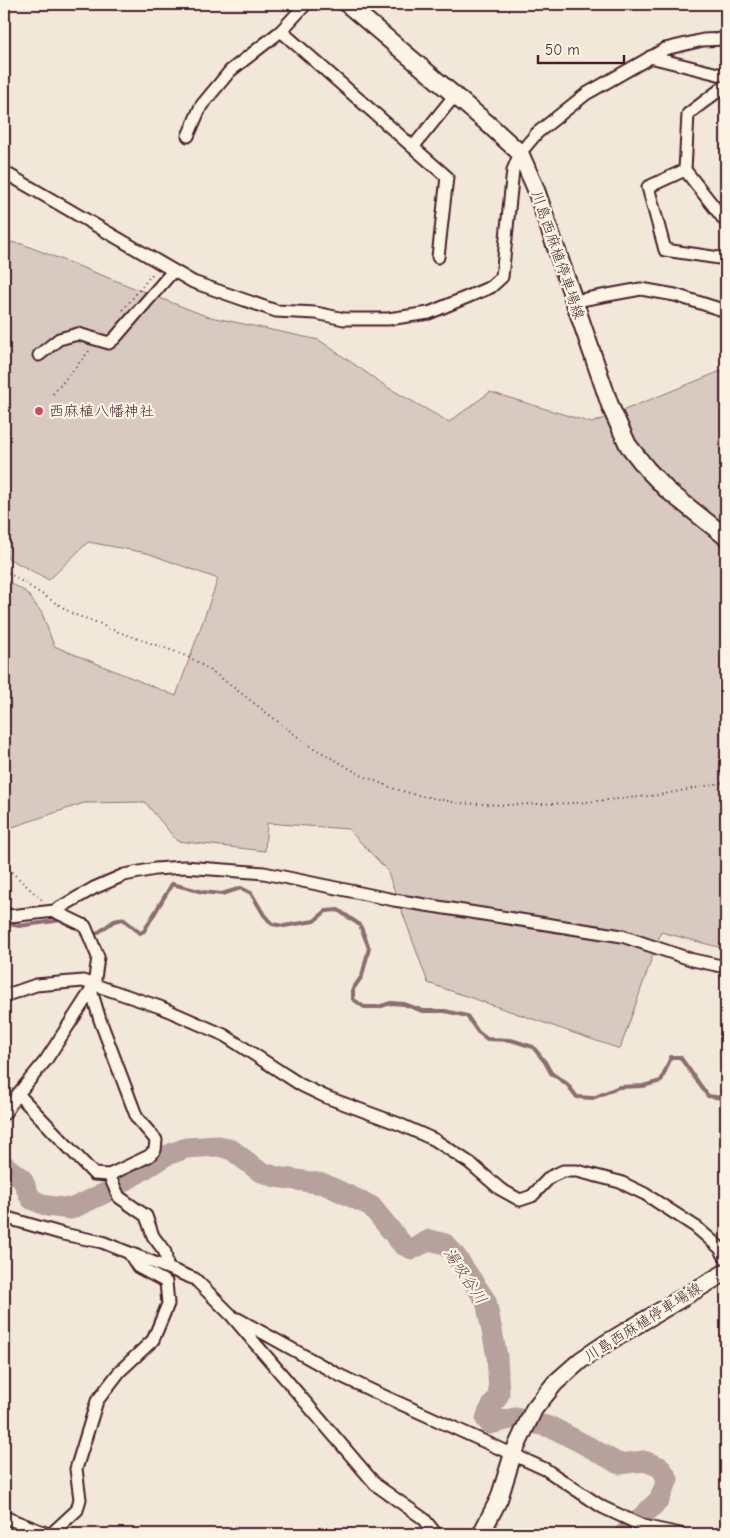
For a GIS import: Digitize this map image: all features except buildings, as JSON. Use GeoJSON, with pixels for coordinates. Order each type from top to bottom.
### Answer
{"type":"FeatureCollection","features":[{"type":"Feature","properties":{"kind":"main road","name":"川島西麻植停車場線"},"geometry":{"type":"LineString","coordinates":[[347,4],[455,95],[520,153],[535,187],[612,408],[628,445],[667,490],[726,537]]}},
{"type":"Feature","properties":{"kind":"main road","name":"川島西麻植停車場線"},"geometry":{"type":"LineString","coordinates":[[482,1534],[499,1499],[513,1454],[534,1409],[555,1383],[581,1360],[726,1272]]}},
{"type":"Feature","properties":{"kind":"street"},"geometry":{"type":"LineString","coordinates":[[188,136],[201,106],[230,71],[281,31],[306,4]]}},
{"type":"Feature","properties":{"kind":"street"},"geometry":{"type":"LineString","coordinates":[[281,31],[447,177],[438,257]]}},
{"type":"Feature","properties":{"kind":"street"},"geometry":{"type":"LineString","coordinates":[[4,172],[193,282],[276,311],[316,313],[344,319],[388,319],[429,313],[491,287],[502,277],[513,170],[520,153],[537,133],[586,94],[665,49],[703,40],[726,39]]}},
{"type":"Feature","properties":{"kind":"street"},"geometry":{"type":"LineString","coordinates":[[650,57],[726,76]]}},
{"type":"Feature","properties":{"kind":"street"},"geometry":{"type":"LineString","coordinates":[[726,85],[688,114],[685,170],[726,222]]}},
{"type":"Feature","properties":{"kind":"street"},"geometry":{"type":"LineString","coordinates":[[413,147],[455,95]]}},
{"type":"Feature","properties":{"kind":"street"},"geometry":{"type":"LineString","coordinates":[[685,170],[648,187],[665,250],[726,259]]}},
{"type":"Feature","properties":{"kind":"street"},"geometry":{"type":"LineString","coordinates":[[39,355],[59,339],[78,334],[109,343],[173,271]]}},
{"type":"Feature","properties":{"kind":"street"},"geometry":{"type":"LineString","coordinates":[[574,301],[641,289],[675,295],[726,311]]}},
{"type":"Feature","properties":{"kind":"street"},"geometry":{"type":"LineString","coordinates":[[4,913],[10,916],[54,911],[94,888],[124,875],[154,868],[184,867],[264,873],[394,900],[622,936],[693,960],[726,967]]}},
{"type":"Feature","properties":{"kind":"street"},"geometry":{"type":"LineString","coordinates":[[18,1094],[94,1174],[111,1178],[149,1156],[155,1150],[156,1140],[137,1118],[100,1020],[93,988],[98,957],[85,926],[54,911]]}},
{"type":"Feature","properties":{"kind":"street"},"geometry":{"type":"LineString","coordinates":[[4,996],[36,985],[83,981],[93,988],[160,1007],[224,1035],[301,1085],[326,1097],[399,1124],[435,1140],[470,1162],[500,1189],[520,1200],[532,1196],[550,1177],[562,1171],[577,1171],[620,1182],[645,1194],[696,1227],[720,1248],[726,1259]]}},
{"type":"Feature","properties":{"kind":"street"},"geometry":{"type":"LineString","coordinates":[[4,1114],[46,1060],[93,988]]}},
{"type":"Feature","properties":{"kind":"street"},"geometry":{"type":"LineString","coordinates":[[111,1178],[119,1197],[146,1216],[153,1236],[165,1252],[167,1266]]}},
{"type":"Feature","properties":{"kind":"street"},"geometry":{"type":"LineString","coordinates":[[4,1217],[63,1234],[102,1242],[167,1266],[195,1279],[231,1315],[376,1484],[424,1519],[436,1534]]}},
{"type":"Feature","properties":{"kind":"street"},"geometry":{"type":"LineString","coordinates":[[6,1521],[50,1534],[77,1510],[80,1499],[76,1469],[97,1401],[120,1370],[153,1340],[168,1304],[166,1282],[138,1267],[129,1253]]}},
{"type":"Feature","properties":{"kind":"street"},"geometry":{"type":"LineString","coordinates":[[231,1315],[339,1375],[545,1469],[602,1507],[643,1526],[680,1534]]}},
{"type":"Feature","properties":{"kind":"street"},"geometry":{"type":"LineString","coordinates":[[6,1521],[24,1534]]}},
{"type":"Feature","properties":{"kind":"path"},"geometry":{"type":"LineString","coordinates":[[4,570],[73,614],[196,661],[224,680],[307,744],[360,774],[392,788],[458,803],[505,805],[576,803],[659,795],[726,782]]}},
{"type":"Feature","properties":{"kind":"path"},"geometry":{"type":"LineString","coordinates":[[4,865],[54,911]]}},
{"type":"Feature","properties":{"kind":"shaded area"},"geometry":{"type":"Polygon","coordinates":[[[4,241],[22,244],[206,316],[319,340],[387,387],[449,422],[490,392],[592,423],[726,369],[726,949],[661,932],[620,1049],[428,983],[387,870],[348,829],[267,823],[265,851],[177,841],[145,802],[84,803],[4,830],[4,579],[26,592],[42,613],[54,646],[176,696],[218,579],[147,553],[88,542],[49,580],[6,557],[4,559],[4,241]]]}},
{"type":"Feature","properties":{"kind":"waterway"},"geometry":{"type":"LineString","coordinates":[[96,934],[114,921],[123,919],[140,933],[144,931],[172,884],[203,892],[222,894],[241,888],[251,893],[264,915],[272,924],[284,926],[314,921],[326,911],[338,910],[360,925],[369,948],[362,976],[353,989],[353,999],[364,1007],[378,1007],[391,1003],[404,1004],[423,1011],[445,1011],[467,1016],[478,1032],[487,1039],[511,1040],[533,1047],[551,1073],[567,1084],[577,1097],[593,1098],[619,1087],[643,1086],[661,1081],[671,1057],[680,1057],[708,1096],[723,1098],[726,1095]]}},
{"type":"Feature","properties":{"kind":"waterway"},"geometry":{"type":"LineString","coordinates":[[4,923],[19,926],[62,920]]}},
{"type":"Feature","properties":{"kind":"waterway","name":"湯吸谷川"},"geometry":{"type":"LineString","coordinates":[[4,1165],[22,1179],[31,1199],[47,1206],[71,1209],[107,1192],[165,1156],[186,1148],[219,1146],[232,1150],[259,1171],[276,1177],[324,1184],[371,1206],[403,1245],[412,1249],[430,1240],[445,1244],[455,1255],[486,1301],[497,1356],[499,1394],[486,1419],[490,1424],[515,1418],[553,1428],[619,1464],[644,1461],[660,1467],[668,1479],[659,1500],[624,1534]]}},
{"type":"Feature","properties":{"kind":"place","name":"西麻植八幡神社"},"geometry":{"type":"Point","coordinates":[39,411]}}]}
